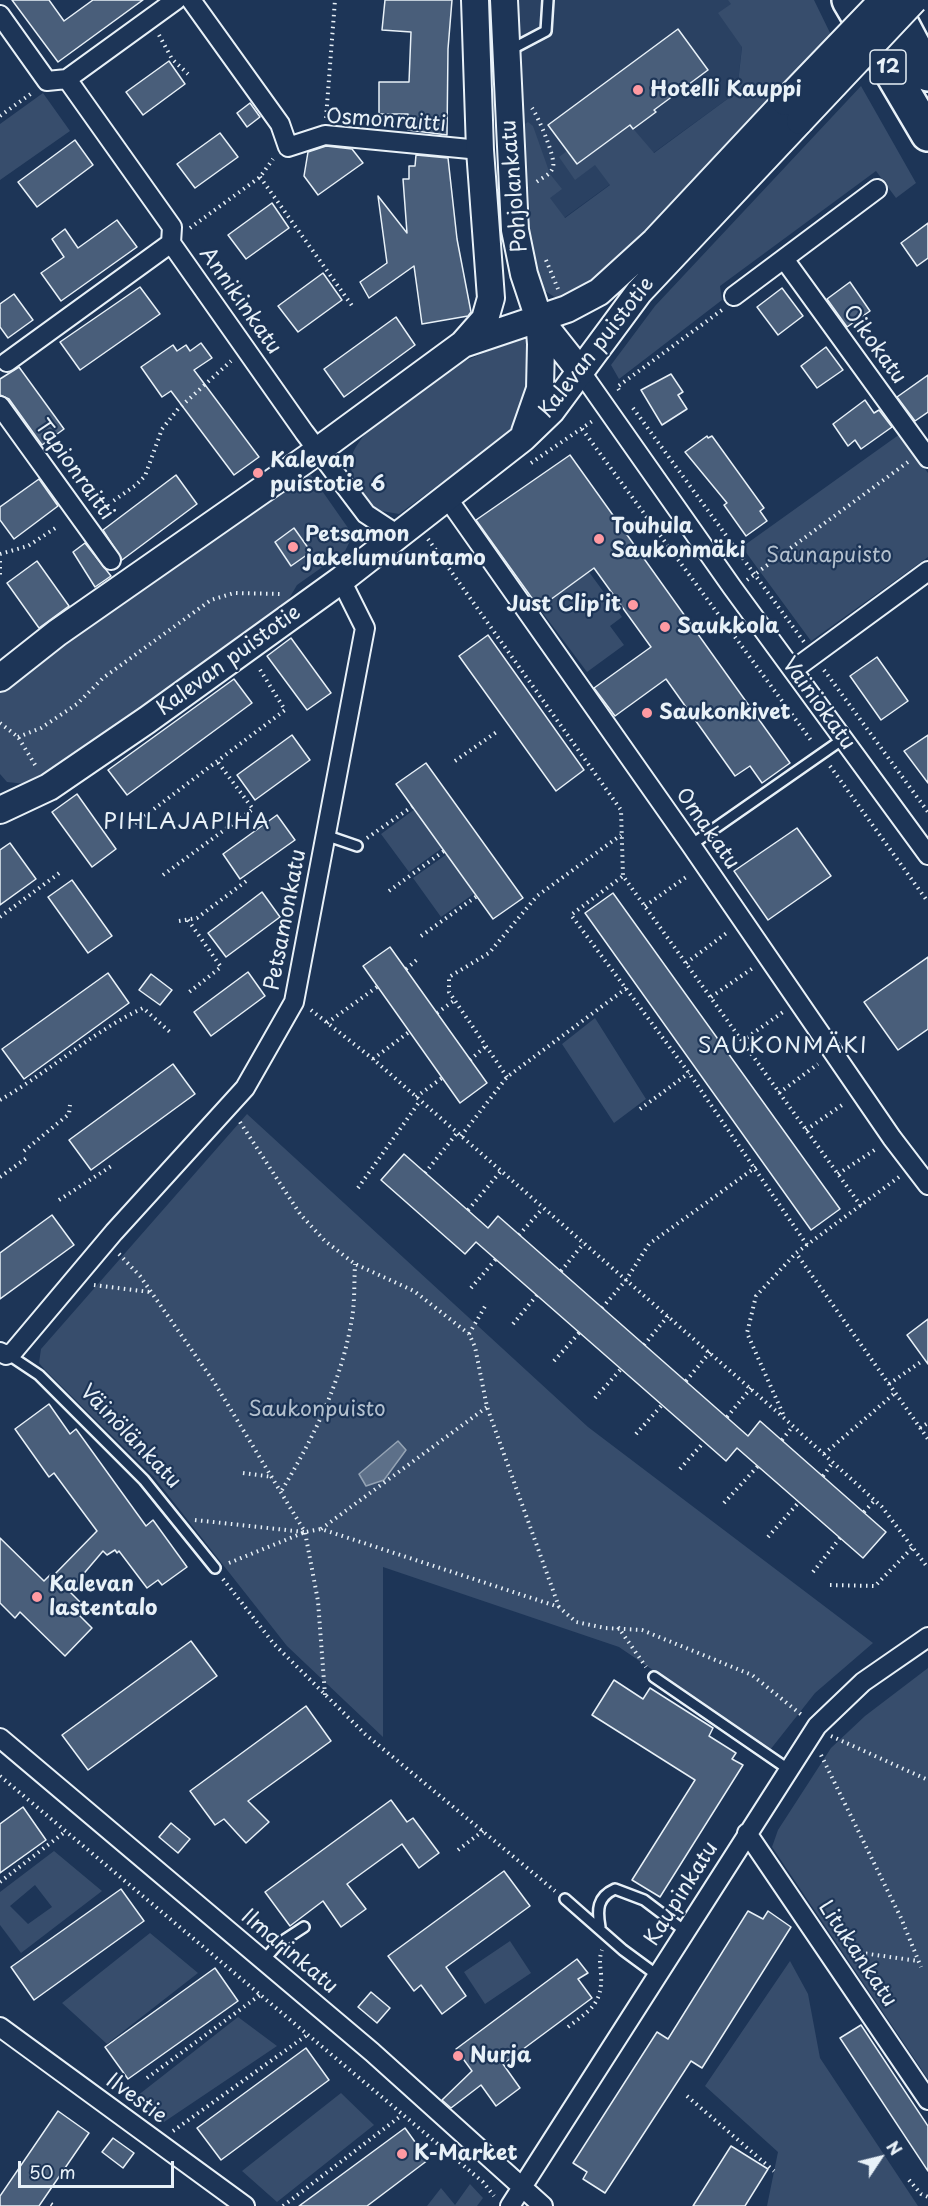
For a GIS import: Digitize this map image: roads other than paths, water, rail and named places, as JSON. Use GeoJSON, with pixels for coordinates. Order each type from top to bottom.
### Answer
{"type":"FeatureCollection","features":[{"type":"Feature","properties":{"kind":"highway","name":"12"},"geometry":{"type":"LineString","coordinates":[[849,0],[928,134]]}},
{"type":"Feature","properties":{"kind":"highway","name":"12"},"geometry":{"type":"LineString","coordinates":[[889,0],[928,73]]}},
{"type":"Feature","properties":{"kind":"highway"},"geometry":{"type":"LineString","coordinates":[[897,0],[928,73]]}},
{"type":"Feature","properties":{"kind":"main road","name":"Pohjolankatu"},"geometry":{"type":"LineString","coordinates":[[463,344],[485,319],[491,298],[480,150],[475,0]]}},
{"type":"Feature","properties":{"kind":"main road","name":"Pohjolankatu"},"geometry":{"type":"LineString","coordinates":[[504,0],[515,230],[524,274],[540,319],[540,389],[523,438]]}},
{"type":"Feature","properties":{"kind":"main road","name":"Kalevan puistotie"},"geometry":{"type":"LineString","coordinates":[[4,800],[49,787],[341,580],[448,499],[523,438],[551,411],[639,292],[793,111],[883,0]]}},
{"type":"Feature","properties":{"kind":"main road","name":"Kalevan puistotie"},"geometry":{"type":"LineString","coordinates":[[0,678],[57,633],[319,450],[463,344],[567,309],[599,292],[914,0]]}},
{"type":"Feature","properties":{"kind":"main road","name":"Vainiokatu"},"geometry":{"type":"LineString","coordinates":[[540,319],[581,372]]}},
{"type":"Feature","properties":{"kind":"street"},"geometry":{"type":"LineString","coordinates":[[0,15],[47,81],[67,79],[176,0]]}},
{"type":"Feature","properties":{"kind":"street","name":"Osmonraitti"},"geometry":{"type":"LineString","coordinates":[[191,0],[280,124],[288,147],[325,135],[480,150]]}},
{"type":"Feature","properties":{"kind":"street","name":"Annikinkatu"},"geometry":{"type":"LineString","coordinates":[[67,79],[172,226],[171,243],[319,450],[366,514],[398,535]]}},
{"type":"Feature","properties":{"kind":"street"},"geometry":{"type":"LineString","coordinates":[[734,296],[877,189]]}},
{"type":"Feature","properties":{"kind":"street"},"geometry":{"type":"LineString","coordinates":[[7,362],[171,243]]}},
{"type":"Feature","properties":{"kind":"street","name":"Oikokatu"},"geometry":{"type":"LineString","coordinates":[[784,259],[925,454]]}},
{"type":"Feature","properties":{"kind":"street","name":"Vainiokatu"},"geometry":{"type":"LineString","coordinates":[[581,372],[732,587],[928,855]]}},
{"type":"Feature","properties":{"kind":"street","name":"Tapionraitti"},"geometry":{"type":"LineString","coordinates":[[0,406],[111,560]]}},
{"type":"Feature","properties":{"kind":"street","name":"Omakatu"},"geometry":{"type":"LineString","coordinates":[[448,499],[691,845],[892,1138],[928,1185]]}},
{"type":"Feature","properties":{"kind":"street"},"geometry":{"type":"LineString","coordinates":[[793,670],[928,571]]}},
{"type":"Feature","properties":{"kind":"street","name":"Petsamonkatu"},"geometry":{"type":"LineString","coordinates":[[5,1354],[245,1088],[294,1002],[365,628],[341,580]]}},
{"type":"Feature","properties":{"kind":"street","name":"Kaupinkatu"},"geometry":{"type":"LineString","coordinates":[[510,2206],[817,1726],[863,1682],[928,1637]]}},
{"type":"Feature","properties":{"kind":"street","name":"Ilmarinkatu"},"geometry":{"type":"LineString","coordinates":[[0,1738],[264,1960],[522,2185],[543,2206]]}},
{"type":"Feature","properties":{"kind":"street","name":"Litukankatu"},"geometry":{"type":"LineString","coordinates":[[747,1833],[928,2100]]}},
{"type":"Feature","properties":{"kind":"street","name":"Ilvestie"},"geometry":{"type":"LineString","coordinates":[[0,2027],[245,2206]]}},
{"type":"Feature","properties":{"kind":"lane"},"geometry":{"type":"LineString","coordinates":[[505,52],[546,31],[548,0]]}},
{"type":"Feature","properties":{"kind":"lane"},"geometry":{"type":"LineString","coordinates":[[691,845],[843,739]]}},
{"type":"Feature","properties":{"kind":"lane"},"geometry":{"type":"LineString","coordinates":[[325,835],[357,846]]}},
{"type":"Feature","properties":{"kind":"lane","name":"Väinölänkatu"},"geometry":{"type":"LineString","coordinates":[[5,1354],[39,1375],[144,1480],[215,1568]]}},
{"type":"Feature","properties":{"kind":"lane"},"geometry":{"type":"LineString","coordinates":[[654,1677],[788,1770]]}},
{"type":"Feature","properties":{"kind":"lane"},"geometry":{"type":"LineString","coordinates":[[600,1927],[600,1902],[603,1896],[615,1889],[644,1900],[686,1931]]}},
{"type":"Feature","properties":{"kind":"lane"},"geometry":{"type":"LineString","coordinates":[[565,1899],[600,1927],[623,1950],[657,1975]]}},
{"type":"Feature","properties":{"kind":"lane"},"geometry":{"type":"LineString","coordinates":[[264,1960],[278,1944],[304,1927]]}},
{"type":"Feature","properties":{"kind":"place","name":"Hotelli Kauppi"},"geometry":{"type":"Point","coordinates":[638,90]}},
{"type":"Feature","properties":{"kind":"place","name":"Kalevan puistotie 6"},"geometry":{"type":"Point","coordinates":[258,473]}},
{"type":"Feature","properties":{"kind":"place","name":"Touhula Saukonmäki"},"geometry":{"type":"Point","coordinates":[599,539]}},
{"type":"Feature","properties":{"kind":"place","name":"Petsamon jakelumuuntamo"},"geometry":{"type":"Point","coordinates":[293,547]}},
{"type":"Feature","properties":{"kind":"place","name":"Just Clip'it"},"geometry":{"type":"Point","coordinates":[633,605]}},
{"type":"Feature","properties":{"kind":"place","name":"Saukkola"},"geometry":{"type":"Point","coordinates":[665,627]}},
{"type":"Feature","properties":{"kind":"place","name":"Saukonkivet"},"geometry":{"type":"Point","coordinates":[647,713]}},
{"type":"Feature","properties":{"kind":"place","name":"Kalevan lastentalo"},"geometry":{"type":"Point","coordinates":[37,1597]}},
{"type":"Feature","properties":{"kind":"place","name":"Nurja"},"geometry":{"type":"Point","coordinates":[458,2056]}},
{"type":"Feature","properties":{"kind":"place","name":"K-Market"},"geometry":{"type":"Point","coordinates":[402,2154]}},
{"type":"Feature","properties":{"kind":"district","name":"PIHLAJAPIHA"},"geometry":{"type":"Point","coordinates":[187,823]}},
{"type":"Feature","properties":{"kind":"district","name":"SAUKONMÄKI"},"geometry":{"type":"Point","coordinates":[783,1047]}},
{"type":"Feature","properties":{"kind":"park label","name":"Saunapuisto"},"geometry":{"type":"Point","coordinates":[829,556]}},
{"type":"Feature","properties":{"kind":"park label","name":"Saukonpuisto"},"geometry":{"type":"Point","coordinates":[317,1410]}}]}
